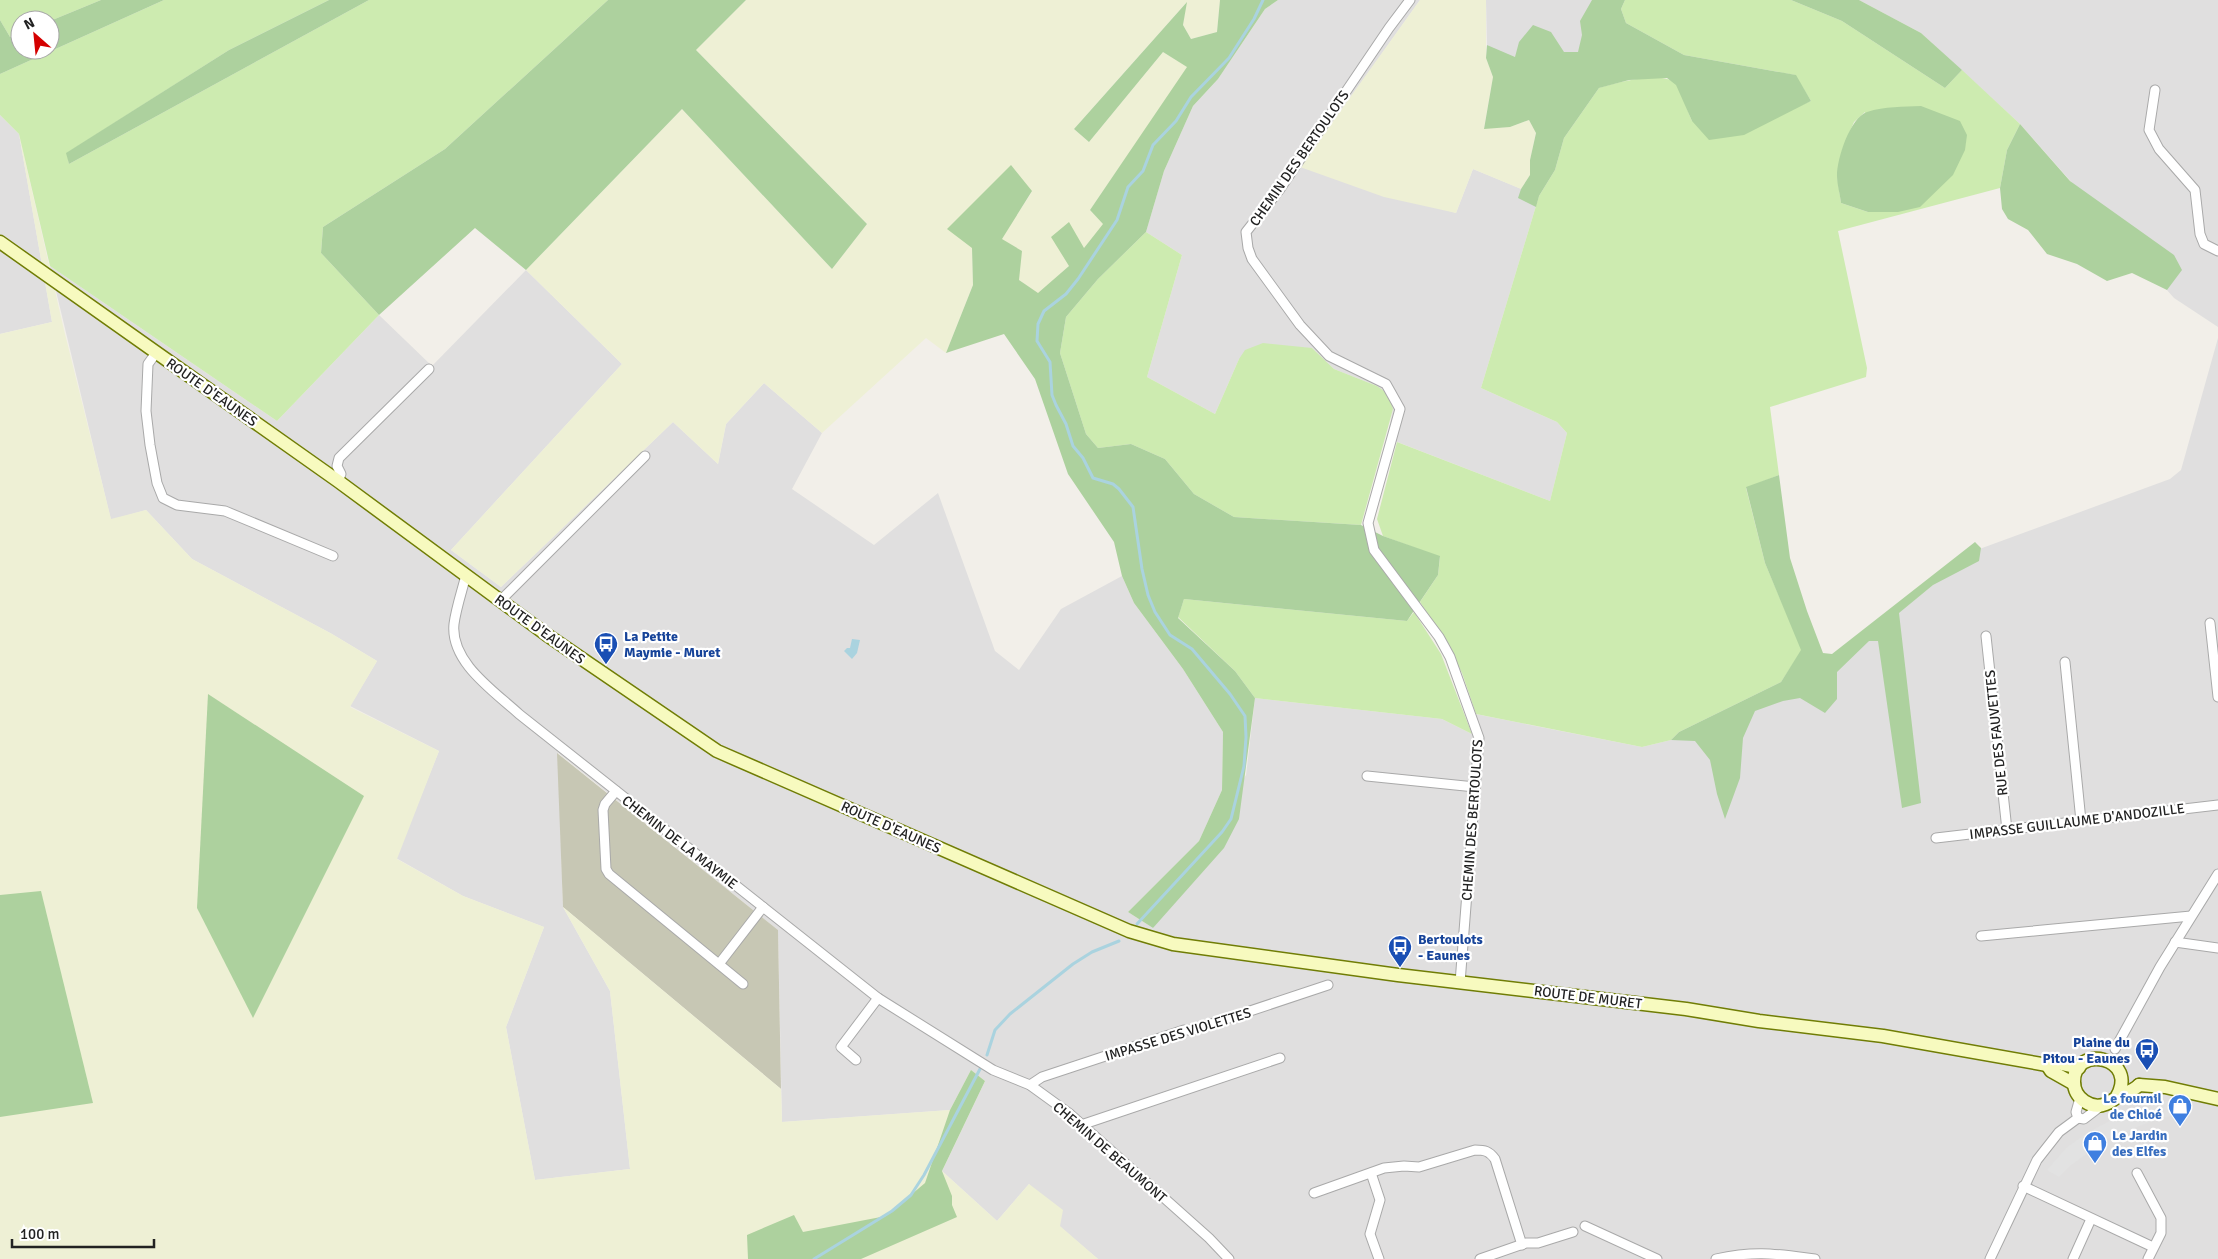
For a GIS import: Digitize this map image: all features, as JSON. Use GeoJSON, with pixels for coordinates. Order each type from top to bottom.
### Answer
{"type":"FeatureCollection","features":[{"type":"Feature","properties":{"kind":"main road","name":"ROUTE D'EAUNES"},"geometry":{"type":"LineString","coordinates":[[0,242],[338,481],[604,675],[717,751],[1129,931]]}},
{"type":"Feature","properties":{"kind":"main road","name":"ROUTE DE MURET"},"geometry":{"type":"LineString","coordinates":[[1129,931],[1173,944],[1460,983],[1686,1009],[1759,1021],[1883,1036],[2047,1065],[2053,1062],[2079,1068]]}},
{"type":"Feature","properties":{"kind":"main road"},"geometry":{"type":"LineString","coordinates":[[2074,1084],[2079,1068],[2089,1060],[2102,1058],[2139,1085],[2165,1086],[2218,1099]]}},
{"type":"Feature","properties":{"kind":"main road"},"geometry":{"type":"LineString","coordinates":[[2047,1065],[2051,1071],[2074,1084],[2080,1098],[2086,1103],[2101,1106],[2134,1090],[2139,1085]]}},
{"type":"Feature","properties":{"kind":"main road"},"geometry":{"type":"LineString","coordinates":[[2116,1098],[2122,1084],[2118,1071]]}},
{"type":"Feature","properties":{"kind":"street","name":"CHEMIN DES BERTOULOTS"},"geometry":{"type":"LineString","coordinates":[[1410,0],[1280,189],[1246,232],[1248,248],[1252,258],[1300,325],[1329,356],[1386,384],[1396,398],[1400,409],[1368,523],[1371,542],[1374,550],[1429,622],[1450,657],[1468,701],[1479,738],[1460,983]]}},
{"type":"Feature","properties":{"kind":"street"},"geometry":{"type":"LineString","coordinates":[[2155,90],[2149,130],[2159,149],[2195,190],[2200,234],[2204,244],[2218,251]]}},
{"type":"Feature","properties":{"kind":"street"},"geometry":{"type":"LineString","coordinates":[[156,353],[148,364],[146,412],[157,483],[163,498],[177,505],[225,511],[332,556]]}},
{"type":"Feature","properties":{"kind":"street"},"geometry":{"type":"LineString","coordinates":[[338,481],[341,474],[337,466],[339,458],[429,369]]}},
{"type":"Feature","properties":{"kind":"street"},"geometry":{"type":"LineString","coordinates":[[501,600],[644,456]]}},
{"type":"Feature","properties":{"kind":"street","name":"CHEMIN DE LA MAYMIE"},"geometry":{"type":"LineString","coordinates":[[466,575],[454,624],[455,642],[467,664],[519,714],[878,998],[979,1062]]}},
{"type":"Feature","properties":{"kind":"street"},"geometry":{"type":"LineString","coordinates":[[2210,623],[2218,696]]}},
{"type":"Feature","properties":{"kind":"street","name":"RUE DES FAUVETTES"},"geometry":{"type":"LineString","coordinates":[[1986,636],[2006,830]]}},
{"type":"Feature","properties":{"kind":"street"},"geometry":{"type":"LineString","coordinates":[[2065,662],[2080,821]]}},
{"type":"Feature","properties":{"kind":"street"},"geometry":{"type":"LineString","coordinates":[[1367,776],[1475,787]]}},
{"type":"Feature","properties":{"kind":"street"},"geometry":{"type":"LineString","coordinates":[[616,791],[605,804],[603,810],[606,869],[612,879],[743,984]]}},
{"type":"Feature","properties":{"kind":"street","name":"IMPASSE GUILLAUME D'ANDOZILLE"},"geometry":{"type":"LineString","coordinates":[[1936,838],[2218,805]]}},
{"type":"Feature","properties":{"kind":"street"},"geometry":{"type":"LineString","coordinates":[[2102,1058],[2105,1054],[2115,1049],[2175,942],[2218,874]]}},
{"type":"Feature","properties":{"kind":"street"},"geometry":{"type":"LineString","coordinates":[[719,964],[763,908]]}},
{"type":"Feature","properties":{"kind":"street"},"geometry":{"type":"LineString","coordinates":[[1981,936],[2191,916]]}},
{"type":"Feature","properties":{"kind":"street"},"geometry":{"type":"LineString","coordinates":[[2175,942],[2218,948]]}},
{"type":"Feature","properties":{"kind":"street","name":"IMPASSE DES VIOLETTES"},"geometry":{"type":"LineString","coordinates":[[1030,1085],[1042,1077],[1328,985]]}},
{"type":"Feature","properties":{"kind":"street"},"geometry":{"type":"LineString","coordinates":[[856,1060],[841,1047],[878,998]]}},
{"type":"Feature","properties":{"kind":"street"},"geometry":{"type":"LineString","coordinates":[[2115,1049],[2118,1071]]}},
{"type":"Feature","properties":{"kind":"street"},"geometry":{"type":"LineString","coordinates":[[1081,1125],[1280,1058]]}},
{"type":"Feature","properties":{"kind":"street","name":"CHEMIN DE BEAUMONT"},"geometry":{"type":"LineString","coordinates":[[979,1062],[993,1070],[1030,1085],[1081,1125],[1209,1238],[1229,1259]]}},
{"type":"Feature","properties":{"kind":"street"},"geometry":{"type":"LineString","coordinates":[[2078,1118],[2076,1112],[2080,1098]]}},
{"type":"Feature","properties":{"kind":"street"},"geometry":{"type":"LineString","coordinates":[[1990,1259],[2023,1186],[2047,1146],[2059,1132],[2078,1118],[2084,1119],[2101,1106]]}},
{"type":"Feature","properties":{"kind":"street"},"geometry":{"type":"LineString","coordinates":[[1314,1193],[1394,1166],[1419,1167],[1475,1150],[1490,1153],[1495,1159],[1522,1244]]}},
{"type":"Feature","properties":{"kind":"street"},"geometry":{"type":"LineString","coordinates":[[1370,1173],[1380,1200],[1370,1234],[1379,1259]]}},
{"type":"Feature","properties":{"kind":"street"},"geometry":{"type":"LineString","coordinates":[[2137,1173],[2161,1218],[2161,1233],[2148,1259]]}},
{"type":"Feature","properties":{"kind":"street"},"geometry":{"type":"LineString","coordinates":[[2023,1186],[2153,1247]]}},
{"type":"Feature","properties":{"kind":"street"},"geometry":{"type":"LineString","coordinates":[[2073,1259],[2091,1219]]}},
{"type":"Feature","properties":{"kind":"street"},"geometry":{"type":"LineString","coordinates":[[1585,1226],[1657,1259]]}},
{"type":"Feature","properties":{"kind":"street"},"geometry":{"type":"LineString","coordinates":[[1480,1259],[1522,1244],[1538,1243],[1573,1232]]}},
{"type":"Feature","properties":{"kind":"street"},"geometry":{"type":"LineString","coordinates":[[1716,1259],[1743,1253],[1766,1252],[1815,1259]]}},
{"type":"Feature","properties":{"kind":"shaded area"},"geometry":{"type":"Polygon","coordinates":[[[746,0],[1220,0],[1217,32],[1191,39],[1183,25],[1186,3],[1074,129],[1089,142],[1163,52],[1188,67],[1090,210],[1104,224],[1069,266],[1038,294],[1019,280],[1001,239],[1032,192],[972,248],[973,285],[946,353],[926,338],[822,433],[764,383],[726,424],[718,464],[673,422],[501,587],[451,550],[622,364],[526,270],[682,109],[832,269],[867,224],[696,50],[746,0]]]}},
{"type":"Feature","properties":{"kind":"shaded area"},"geometry":{"type":"Polygon","coordinates":[[[1278,0],[1420,0],[1301,167],[1456,213],[1473,169],[1539,196],[1481,388],[1557,422],[1567,433],[1550,501],[1387,438],[1393,409],[1377,386],[1334,369],[1312,348],[1239,359],[1215,414],[1147,377],[1182,255],[1146,232],[1164,171],[1193,106],[1218,79],[1265,9],[1278,0]]]}},
{"type":"Feature","properties":{"kind":"shaded area"},"geometry":{"type":"Polygon","coordinates":[[[1420,0],[1486,0],[1486,58],[1493,77],[1484,128],[1510,127],[1529,120],[1536,132],[1530,160],[1530,175],[1521,189],[1473,169],[1456,213],[1384,197],[1300,167],[1420,0]]]}},
{"type":"Feature","properties":{"kind":"shaded area"},"geometry":{"type":"Polygon","coordinates":[[[1486,0],[1608,0],[1583,78],[1534,72],[1487,45],[1486,0]]]}},
{"type":"Feature","properties":{"kind":"shaded area"},"geometry":{"type":"Polygon","coordinates":[[[1859,0],[2218,0],[2218,327],[2174,298],[2020,124],[1921,33],[1859,0]]]}},
{"type":"Feature","properties":{"kind":"shaded area"},"geometry":{"type":"Polygon","coordinates":[[[0,115],[19,134],[52,322],[0,334],[0,115]]]}},
{"type":"Feature","properties":{"kind":"shaded area"},"geometry":{"type":"Polygon","coordinates":[[[19,134],[64,330],[111,519],[146,510],[192,559],[332,634],[377,661],[350,707],[439,751],[397,859],[463,896],[544,927],[506,1027],[535,1180],[630,1169],[610,991],[563,907],[781,1089],[782,1122],[950,1110],[971,1070],[985,1081],[942,1171],[997,1221],[1029,1184],[1063,1210],[1060,1226],[1098,1259],[0,1259],[0,334],[52,322],[19,134]]]}},
{"type":"Feature","properties":{"kind":"shaded area"},"geometry":{"type":"Polygon","coordinates":[[[50,266],[277,421],[379,315],[432,366],[526,270],[622,364],[451,550],[501,587],[673,422],[718,464],[726,424],[764,383],[822,433],[792,489],[874,545],[938,493],[995,651],[1019,670],[1061,609],[1122,576],[1134,603],[1183,669],[1223,732],[1222,790],[1199,841],[1128,912],[1153,928],[1246,775],[1255,698],[1442,719],[1472,734],[1465,712],[1642,747],[1671,740],[1756,702],[1848,654],[1974,551],[2170,479],[2181,470],[2218,338],[2218,1259],[1098,1259],[1059,1226],[1029,1184],[997,1221],[942,1171],[985,1081],[971,1071],[950,1110],[782,1122],[778,930],[558,753],[563,907],[610,991],[630,1169],[535,1180],[506,1027],[544,927],[463,896],[396,858],[439,751],[350,706],[377,661],[332,634],[192,559],[146,510],[111,520],[50,266]]]}},
{"type":"Feature","properties":{"kind":"shaded area"},"geometry":{"type":"Polygon","coordinates":[[[557,753],[778,930],[781,1089],[563,907],[557,753]]]}},
{"type":"Feature","properties":{"kind":"shaded area"},"geometry":{"type":"Polygon","coordinates":[[[2174,1099],[2177,1115],[2157,1119],[2107,1139],[2070,1166],[2059,1177],[2047,1170],[2066,1148],[2087,1133],[2123,1114],[2174,1099]]]}},
{"type":"Feature","properties":{"kind":"green space"},"geometry":{"type":"Polygon","coordinates":[[[0,0],[101,0],[60,17],[60,10],[10,10],[10,37],[0,20],[0,0]]]}},
{"type":"Feature","properties":{"kind":"green space"},"geometry":{"type":"Polygon","coordinates":[[[101,0],[164,0],[60,47],[60,17],[101,0]]]}},
{"type":"Feature","properties":{"kind":"green space"},"geometry":{"type":"Polygon","coordinates":[[[164,0],[329,0],[229,50],[67,153],[69,164],[369,0],[608,0],[445,149],[323,227],[321,253],[379,315],[277,421],[50,266],[19,134],[0,115],[0,74],[31,60],[60,60],[60,47],[164,0]]]}},
{"type":"Feature","properties":{"kind":"green space"},"geometry":{"type":"Polygon","coordinates":[[[329,0],[369,0],[69,164],[66,153],[229,50],[329,0]]]}},
{"type":"Feature","properties":{"kind":"green space"},"geometry":{"type":"Polygon","coordinates":[[[608,0],[746,0],[696,50],[867,224],[832,269],[682,109],[526,270],[475,228],[379,315],[321,253],[323,227],[445,149],[608,0]]]}},
{"type":"Feature","properties":{"kind":"green space"},"geometry":{"type":"Polygon","coordinates":[[[1220,0],[1278,0],[1265,9],[1218,79],[1193,106],[1164,171],[1146,232],[1098,279],[1066,317],[1060,353],[1086,434],[1098,448],[1131,444],[1165,459],[1194,494],[1234,517],[1361,525],[1383,536],[1440,556],[1438,575],[1407,621],[1184,599],[1178,618],[1235,671],[1255,698],[1239,819],[1224,848],[1153,928],[1128,912],[1199,841],[1222,790],[1223,732],[1183,669],[1134,603],[1122,576],[1114,542],[1068,474],[1035,379],[1004,334],[946,353],[973,285],[972,248],[947,229],[1011,165],[1032,191],[1002,239],[1022,251],[1019,280],[1038,293],[1069,266],[1051,237],[1069,222],[1084,248],[1103,224],[1090,210],[1187,67],[1163,52],[1089,142],[1074,129],[1187,2],[1183,25],[1191,39],[1217,32],[1220,0]]]}},
{"type":"Feature","properties":{"kind":"green space"},"geometry":{"type":"Polygon","coordinates":[[[1592,0],[1625,0],[1621,9],[1626,23],[1684,55],[1796,75],[1811,101],[1744,135],[1709,140],[1692,121],[1676,85],[1667,78],[1629,80],[1599,88],[1564,138],[1555,170],[1539,196],[1536,207],[1518,198],[1521,189],[1530,175],[1530,160],[1536,133],[1529,120],[1510,127],[1484,129],[1493,77],[1486,58],[1487,45],[1515,57],[1519,42],[1533,25],[1551,32],[1564,52],[1578,52],[1582,35],[1580,21],[1592,0]]]}},
{"type":"Feature","properties":{"kind":"green space"},"geometry":{"type":"Polygon","coordinates":[[[1625,0],[1791,0],[1842,21],[1945,88],[1962,70],[2020,124],[2007,150],[2000,188],[1838,231],[1867,368],[1866,377],[1770,407],[1779,475],[1746,488],[1765,563],[1802,650],[1781,682],[1679,732],[1671,740],[1642,747],[1476,714],[1462,673],[1442,635],[1420,602],[1438,575],[1440,557],[1383,536],[1377,519],[1397,442],[1550,501],[1567,433],[1557,422],[1481,388],[1539,196],[1555,170],[1564,138],[1599,88],[1640,79],[1662,78],[1671,80],[1677,85],[1692,121],[1792,109],[1811,101],[1795,75],[1684,55],[1626,23],[1621,9],[1625,0]],[[1865,112],[1854,122],[1843,148],[1837,176],[1841,203],[1868,212],[1865,112]]]}},
{"type":"Feature","properties":{"kind":"green space"},"geometry":{"type":"Polygon","coordinates":[[[1791,0],[1859,0],[1921,33],[1962,70],[1945,88],[1842,21],[1791,0]]]}},
{"type":"Feature","properties":{"kind":"green space"},"geometry":{"type":"Polygon","coordinates":[[[0,20],[10,37],[10,60],[31,60],[0,74],[0,20]]]}},
{"type":"Feature","properties":{"kind":"green space"},"geometry":{"type":"Polygon","coordinates":[[[1921,106],[1960,121],[1967,135],[1965,150],[1953,175],[1920,207],[1898,212],[1868,212],[1841,203],[1837,179],[1839,159],[1855,122],[1867,112],[1874,110],[1921,106]]]}},
{"type":"Feature","properties":{"kind":"green space"},"geometry":{"type":"Polygon","coordinates":[[[2020,124],[2070,181],[2174,255],[2182,270],[2167,290],[2132,273],[2107,281],[2077,264],[2047,254],[2028,230],[2008,219],[2002,209],[2000,188],[2007,150],[2020,124]]]}},
{"type":"Feature","properties":{"kind":"green space"},"geometry":{"type":"Polygon","coordinates":[[[1146,232],[1182,255],[1147,377],[1215,414],[1239,359],[1245,350],[1263,343],[1312,348],[1334,369],[1377,386],[1388,394],[1393,409],[1361,525],[1234,517],[1194,494],[1165,459],[1131,444],[1098,448],[1086,434],[1060,353],[1066,317],[1098,279],[1146,232]]]}},
{"type":"Feature","properties":{"kind":"green space"},"geometry":{"type":"Polygon","coordinates":[[[1779,475],[1790,558],[1823,653],[1832,654],[1975,542],[1981,548],[1979,561],[1933,585],[1899,613],[1921,803],[1902,808],[1878,641],[1869,641],[1837,672],[1837,699],[1825,713],[1800,698],[1783,701],[1755,711],[1743,738],[1740,778],[1725,819],[1717,794],[1710,760],[1695,741],[1671,740],[1679,732],[1781,682],[1801,650],[1765,563],[1746,487],[1779,475]]]}},
{"type":"Feature","properties":{"kind":"green space"},"geometry":{"type":"Polygon","coordinates":[[[1184,599],[1407,621],[1414,612],[1441,654],[1472,734],[1442,719],[1255,698],[1235,671],[1178,617],[1184,599]]]}},
{"type":"Feature","properties":{"kind":"green space"},"geometry":{"type":"Polygon","coordinates":[[[208,694],[364,796],[253,1018],[197,908],[208,694]]]}},
{"type":"Feature","properties":{"kind":"green space"},"geometry":{"type":"Polygon","coordinates":[[[41,891],[93,1103],[0,1117],[0,895],[41,891]]]}},
{"type":"Feature","properties":{"kind":"green space"},"geometry":{"type":"Polygon","coordinates":[[[971,1070],[985,1081],[942,1171],[952,1196],[952,1205],[957,1217],[861,1259],[748,1259],[747,1235],[794,1215],[803,1232],[886,1216],[925,1183],[950,1110],[971,1070]]]}},
{"type":"Feature","properties":{"kind":"water"},"geometry":{"type":"Polygon","coordinates":[[[852,639],[860,640],[857,653],[852,659],[844,651],[850,648],[852,639]]]}},
{"type":"Feature","properties":{"kind":"waterway"},"geometry":{"type":"LineString","coordinates":[[1137,924],[1222,832],[1231,819],[1244,766],[1245,716],[1230,694],[1192,649],[1170,635],[1155,612],[1148,595],[1142,569],[1133,507],[1113,484],[1093,478],[1083,458],[1073,446],[1066,424],[1052,395],[1050,362],[1037,341],[1038,324],[1044,311],[1066,294],[1078,279],[1117,220],[1128,187],[1143,171],[1153,145],[1176,121],[1191,97],[1229,58],[1254,19],[1263,0]]}},
{"type":"Feature","properties":{"kind":"waterway"},"geometry":{"type":"LineString","coordinates":[[987,1055],[995,1030],[1010,1014],[1073,964],[1092,952],[1119,941]]}},
{"type":"Feature","properties":{"kind":"waterway"},"geometry":{"type":"LineString","coordinates":[[814,1259],[892,1211],[911,1195],[924,1175],[980,1069]]}},
{"type":"Feature","properties":{"kind":"place","name":"La Petite Maymie - Muret"},"geometry":{"type":"Point","coordinates":[606,665]}},
{"type":"Feature","properties":{"kind":"place","name":"Bertoulots - Eaunes"},"geometry":{"type":"Point","coordinates":[1400,968]}},
{"type":"Feature","properties":{"kind":"place","name":"Plaine du Pitou - Eaunes"},"geometry":{"type":"Point","coordinates":[2147,1071]}},
{"type":"Feature","properties":{"kind":"place","name":"Le fournil de Chloé"},"geometry":{"type":"Point","coordinates":[2180,1127]}},
{"type":"Feature","properties":{"kind":"place","name":"Le Jardin des Elfes"},"geometry":{"type":"Point","coordinates":[2095,1164]}}]}
